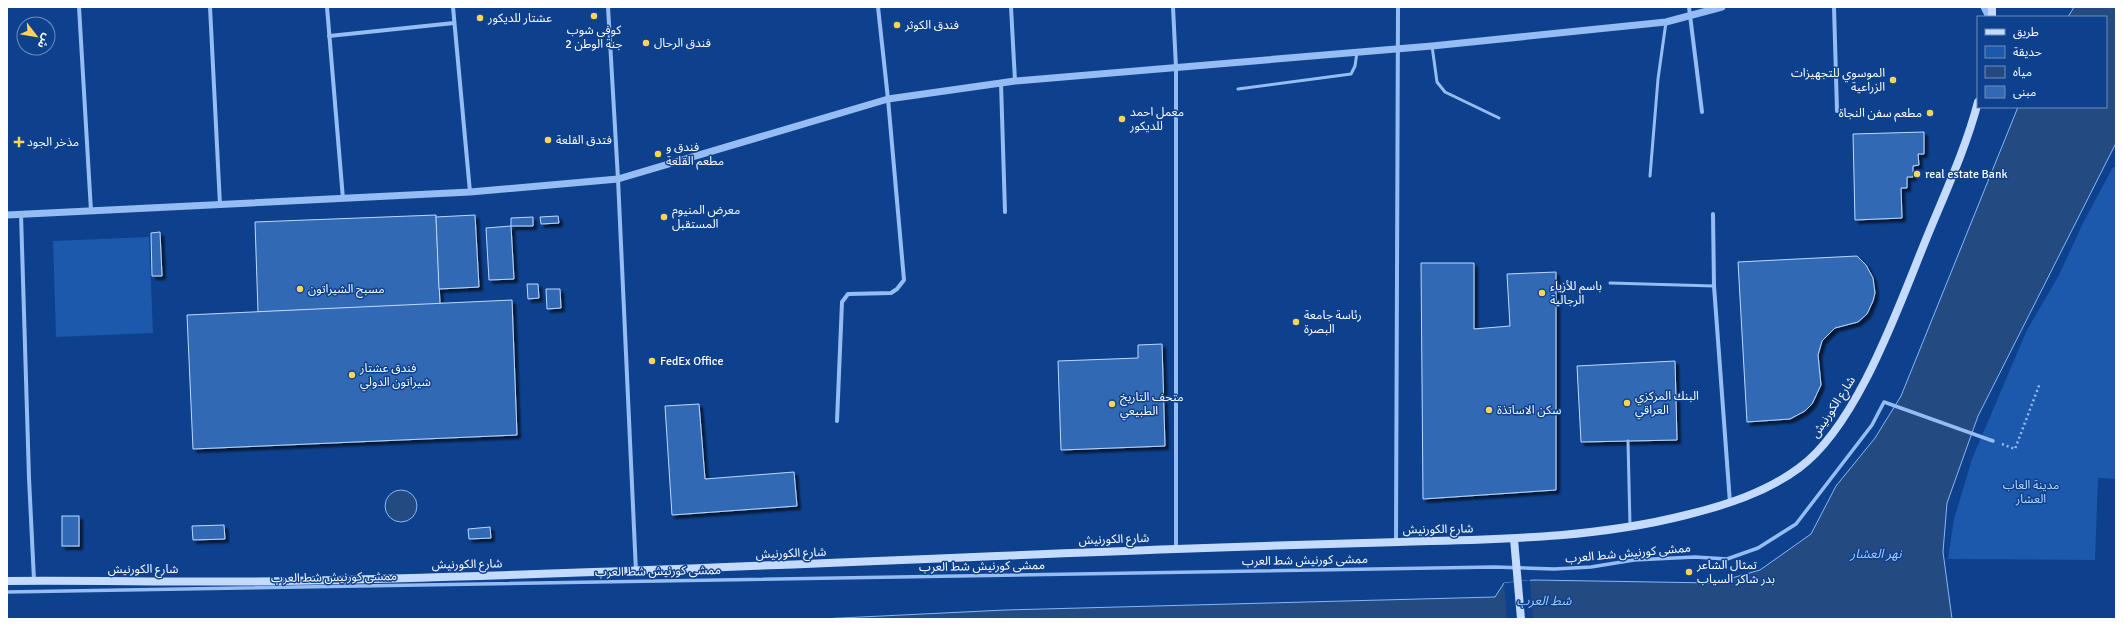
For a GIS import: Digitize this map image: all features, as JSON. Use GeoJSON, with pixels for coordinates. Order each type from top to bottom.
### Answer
{"type":"FeatureCollection","features":[{"type":"Feature","properties":{"kind":"main road","name":"شارع الكورنيش"},"geometry":{"type":"LineString","coordinates":[[7,581],[283,581],[636,572],[1176,549],[1514,539],[1630,528],[1730,504],[1770,486],[1800,467],[1821,448],[1846,413],[1868,374],[1887,335],[1955,168],[1977,105]]}},
{"type":"Feature","properties":{"kind":"main road"},"geometry":{"type":"LineString","coordinates":[[1514,539],[1521,619]]}},
{"type":"Feature","properties":{"kind":"street"},"geometry":{"type":"LineString","coordinates":[[79,7],[91,212]]}},
{"type":"Feature","properties":{"kind":"street"},"geometry":{"type":"LineString","coordinates":[[210,7],[220,205]]}},
{"type":"Feature","properties":{"kind":"street"},"geometry":{"type":"LineString","coordinates":[[327,7],[343,199]]}},
{"type":"Feature","properties":{"kind":"street"},"geometry":{"type":"LineString","coordinates":[[453,7],[470,192]]}},
{"type":"Feature","properties":{"kind":"street"},"geometry":{"type":"LineString","coordinates":[[608,7],[618,179],[636,572]]}},
{"type":"Feature","properties":{"kind":"street"},"geometry":{"type":"LineString","coordinates":[[837,421],[842,302],[848,294],[890,293],[897,289],[904,280],[888,99],[878,7]]}},
{"type":"Feature","properties":{"kind":"street"},"geometry":{"type":"LineString","coordinates":[[1011,7],[1015,81]]}},
{"type":"Feature","properties":{"kind":"street"},"geometry":{"type":"LineString","coordinates":[[1173,7],[1176,68],[1176,549]]}},
{"type":"Feature","properties":{"kind":"street"},"geometry":{"type":"LineString","coordinates":[[1396,542],[1398,7]]}},
{"type":"Feature","properties":{"kind":"street"},"geometry":{"type":"LineString","coordinates":[[1689,7],[1702,112]]}},
{"type":"Feature","properties":{"kind":"street"},"geometry":{"type":"LineString","coordinates":[[7,215],[470,192],[618,179],[888,99],[1015,81],[1432,46],[1666,22],[1722,7]]}},
{"type":"Feature","properties":{"kind":"street"},"geometry":{"type":"LineString","coordinates":[[1834,7],[1837,111]]}},
{"type":"Feature","properties":{"kind":"street"},"geometry":{"type":"LineString","coordinates":[[1984,7],[1989,16]]}},
{"type":"Feature","properties":{"kind":"street"},"geometry":{"type":"LineString","coordinates":[[329,36],[454,23]]}},
{"type":"Feature","properties":{"kind":"street"},"geometry":{"type":"LineString","coordinates":[[1001,83],[1005,212]]}},
{"type":"Feature","properties":{"kind":"street"},"geometry":{"type":"LineString","coordinates":[[21,214],[28,478],[34,580]]}},
{"type":"Feature","properties":{"kind":"street"},"geometry":{"type":"LineString","coordinates":[[1713,214],[1714,286],[1730,504]]}},
{"type":"Feature","properties":{"kind":"street","name":"ممشى كورنيش شط العرب"},"geometry":{"type":"LineString","coordinates":[[7,592],[1486,567],[1554,569],[1592,567],[1634,560],[1696,557],[1727,559],[1758,548],[1796,524],[1872,425],[1884,402],[1994,441]]}},
{"type":"Feature","properties":{"kind":"lane"},"geometry":{"type":"LineString","coordinates":[[1650,176],[1658,79],[1666,22]]}},
{"type":"Feature","properties":{"kind":"lane"},"geometry":{"type":"LineString","coordinates":[[1432,46],[1437,82],[1445,92],[1499,118]]}},
{"type":"Feature","properties":{"kind":"lane"},"geometry":{"type":"LineString","coordinates":[[1238,89],[1350,74],[1355,66],[1358,52]]}},
{"type":"Feature","properties":{"kind":"lane"},"geometry":{"type":"LineString","coordinates":[[1610,283],[1714,286]]}},
{"type":"Feature","properties":{"kind":"lane"},"geometry":{"type":"LineString","coordinates":[[1628,441],[1630,528]]}},
{"type":"Feature","properties":{"kind":"path"},"geometry":{"type":"LineString","coordinates":[[1994,441],[2015,449],[2040,383]]}},
{"type":"Feature","properties":{"kind":"green space","name":"مدينة العاب العشار"},"geometry":{"type":"Polygon","coordinates":[[[2113,167],[2116,167],[2116,479],[2098,478],[2095,560],[1948,559],[1954,519],[1972,459],[2027,330],[2059,275],[2083,223],[2113,167]]]}},
{"type":"Feature","properties":{"kind":"green space"},"geometry":{"type":"Polygon","coordinates":[[[149,237],[153,333],[56,337],[53,241],[149,237]]]}},
{"type":"Feature","properties":{"kind":"water","name":"نهر العشار"},"geometry":{"type":"Polygon","coordinates":[[[2074,7],[2116,7],[2116,143],[1978,416],[1947,503],[1943,552],[1952,619],[820,619],[1005,610],[1495,597],[1504,583],[1534,580],[1714,583],[1760,570],[1811,534],[1836,486],[1875,438],[1901,396],[2018,108],[2107,108],[2107,16],[2069,16],[2074,7]]]}},
{"type":"Feature","properties":{"kind":"water"},"geometry":{"type":"Polygon","coordinates":[[[398,490],[404,490],[413,494],[417,506],[413,518],[404,522],[398,522],[389,518],[385,509],[385,503],[389,494],[398,490]]]}},
{"type":"Feature","properties":{"kind":"pier"},"geometry":{"type":"Polygon","coordinates":[[[1530,580],[1533,619],[1507,619],[1504,583],[1530,580]]]}},
{"type":"Feature","properties":{"kind":"building"},"geometry":{"type":"Polygon","coordinates":[[[1924,132],[1924,154],[1918,154],[1919,165],[1913,166],[1913,177],[1907,177],[1907,188],[1901,188],[1902,218],[1855,220],[1853,134],[1924,132]]]}},
{"type":"Feature","properties":{"kind":"building"},"geometry":{"type":"Polygon","coordinates":[[[436,215],[440,304],[258,312],[255,222],[436,215]]]}},
{"type":"Feature","properties":{"kind":"building"},"geometry":{"type":"Polygon","coordinates":[[[475,215],[479,287],[439,289],[436,217],[475,215]]]}},
{"type":"Feature","properties":{"kind":"building"},"geometry":{"type":"Polygon","coordinates":[[[558,216],[559,223],[541,224],[540,217],[558,216]]]}},
{"type":"Feature","properties":{"kind":"building"},"geometry":{"type":"Polygon","coordinates":[[[533,217],[533,226],[511,226],[511,218],[533,217]]]}},
{"type":"Feature","properties":{"kind":"building"},"geometry":{"type":"Polygon","coordinates":[[[511,226],[514,279],[489,280],[486,228],[511,226]]]}},
{"type":"Feature","properties":{"kind":"building"},"geometry":{"type":"Polygon","coordinates":[[[160,232],[162,276],[152,276],[151,233],[160,232]]]}},
{"type":"Feature","properties":{"kind":"building"},"geometry":{"type":"Polygon","coordinates":[[[1857,256],[1866,265],[1873,278],[1875,293],[1873,301],[1867,314],[1858,322],[1835,328],[1822,341],[1818,355],[1821,385],[1812,404],[1805,411],[1790,419],[1747,422],[1738,262],[1857,256]]]}},
{"type":"Feature","properties":{"kind":"building","name":"سكن الاساتذة"},"geometry":{"type":"Polygon","coordinates":[[[1421,263],[1474,263],[1474,329],[1510,326],[1507,274],[1556,272],[1556,490],[1423,499],[1421,263]]]}},
{"type":"Feature","properties":{"kind":"building"},"geometry":{"type":"Polygon","coordinates":[[[527,284],[538,284],[539,298],[528,299],[527,284]]]}},
{"type":"Feature","properties":{"kind":"building"},"geometry":{"type":"Polygon","coordinates":[[[546,289],[560,289],[561,308],[547,309],[546,289]]]}},
{"type":"Feature","properties":{"kind":"building","name":"فندق عشتار شيراتون الدولي"},"geometry":{"type":"Polygon","coordinates":[[[512,300],[517,435],[193,449],[187,315],[512,300]]]}},
{"type":"Feature","properties":{"kind":"building","name":"متحف التاريخ الطبيعي"},"geometry":{"type":"Polygon","coordinates":[[[1162,344],[1165,446],[1061,450],[1058,361],[1138,358],[1138,345],[1162,344]]]}},
{"type":"Feature","properties":{"kind":"building","name":"البنك المركزي العراقي"},"geometry":{"type":"Polygon","coordinates":[[[1675,361],[1677,440],[1581,442],[1577,366],[1675,361]]]}},
{"type":"Feature","properties":{"kind":"building"},"geometry":{"type":"Polygon","coordinates":[[[699,404],[705,479],[794,472],[797,506],[672,515],[665,406],[699,404]]]}},
{"type":"Feature","properties":{"kind":"building"},"geometry":{"type":"Polygon","coordinates":[[[62,516],[79,516],[79,546],[62,546],[62,516]]]}},
{"type":"Feature","properties":{"kind":"building"},"geometry":{"type":"Polygon","coordinates":[[[224,525],[225,539],[193,540],[192,526],[224,525]]]}},
{"type":"Feature","properties":{"kind":"building"},"geometry":{"type":"Polygon","coordinates":[[[490,527],[491,538],[469,539],[468,529],[490,527]]]}},
{"type":"Feature","properties":{"kind":"place","name":"كوفي شوب جنة الوطن 2"},"geometry":{"type":"Point","coordinates":[594,16]}},
{"type":"Feature","properties":{"kind":"place","name":"عشتار للديكور"},"geometry":{"type":"Point","coordinates":[480,18]}},
{"type":"Feature","properties":{"kind":"place","name":"فندق الكوثر"},"geometry":{"type":"Point","coordinates":[897,25]}},
{"type":"Feature","properties":{"kind":"place","name":"فندق الرحال"},"geometry":{"type":"Point","coordinates":[646,43]}},
{"type":"Feature","properties":{"kind":"place","name":"الموسوي للتجهيزات الزراعية"},"geometry":{"type":"Point","coordinates":[1893,80]}},
{"type":"Feature","properties":{"kind":"place","name":"مطعم سفن النجاة"},"geometry":{"type":"Point","coordinates":[1930,113]}},
{"type":"Feature","properties":{"kind":"place","name":"معمل احمد للديكور"},"geometry":{"type":"Point","coordinates":[1122,119]}},
{"type":"Feature","properties":{"kind":"place","name":"فتدق القلعة"},"geometry":{"type":"Point","coordinates":[548,140]}},
{"type":"Feature","properties":{"kind":"place","name":"مذخر الجود"},"geometry":{"type":"Point","coordinates":[19,142]}},
{"type":"Feature","properties":{"kind":"place","name":"فندق و مطعم القلعة"},"geometry":{"type":"Point","coordinates":[658,154]}},
{"type":"Feature","properties":{"kind":"place","name":"real estate Bank"},"geometry":{"type":"Point","coordinates":[1917,174]}},
{"type":"Feature","properties":{"kind":"place","name":"معرض المنيوم المستقبل"},"geometry":{"type":"Point","coordinates":[664,217]}},
{"type":"Feature","properties":{"kind":"place","name":"مسبح الشيراتون"},"geometry":{"type":"Point","coordinates":[300,289]}},
{"type":"Feature","properties":{"kind":"place","name":"باسم للأزياء الرجالية"},"geometry":{"type":"Point","coordinates":[1542,293]}},
{"type":"Feature","properties":{"kind":"place","name":"رئاسة جامعة البصرة"},"geometry":{"type":"Point","coordinates":[1296,322]}},
{"type":"Feature","properties":{"kind":"place","name":"FedEx Office"},"geometry":{"type":"Point","coordinates":[652,361]}},
{"type":"Feature","properties":{"kind":"place","name":"فندق عشتار شيراتون الدولي"},"geometry":{"type":"Point","coordinates":[352,375]}},
{"type":"Feature","properties":{"kind":"place","name":"البنك المركزي العراقي"},"geometry":{"type":"Point","coordinates":[1627,403]}},
{"type":"Feature","properties":{"kind":"place","name":"متحف التاريخ الطبيعي"},"geometry":{"type":"Point","coordinates":[1112,404]}},
{"type":"Feature","properties":{"kind":"place","name":"سكن الاساتذة"},"geometry":{"type":"Point","coordinates":[1489,410]}},
{"type":"Feature","properties":{"kind":"place","name":"تمثال الشاعر بدر شاكر السياب"},"geometry":{"type":"Point","coordinates":[1689,572]}},
{"type":"Feature","properties":{"kind":"water label","name":"شط العرب"},"geometry":{"type":"Point","coordinates":[1544,600]}}]}
